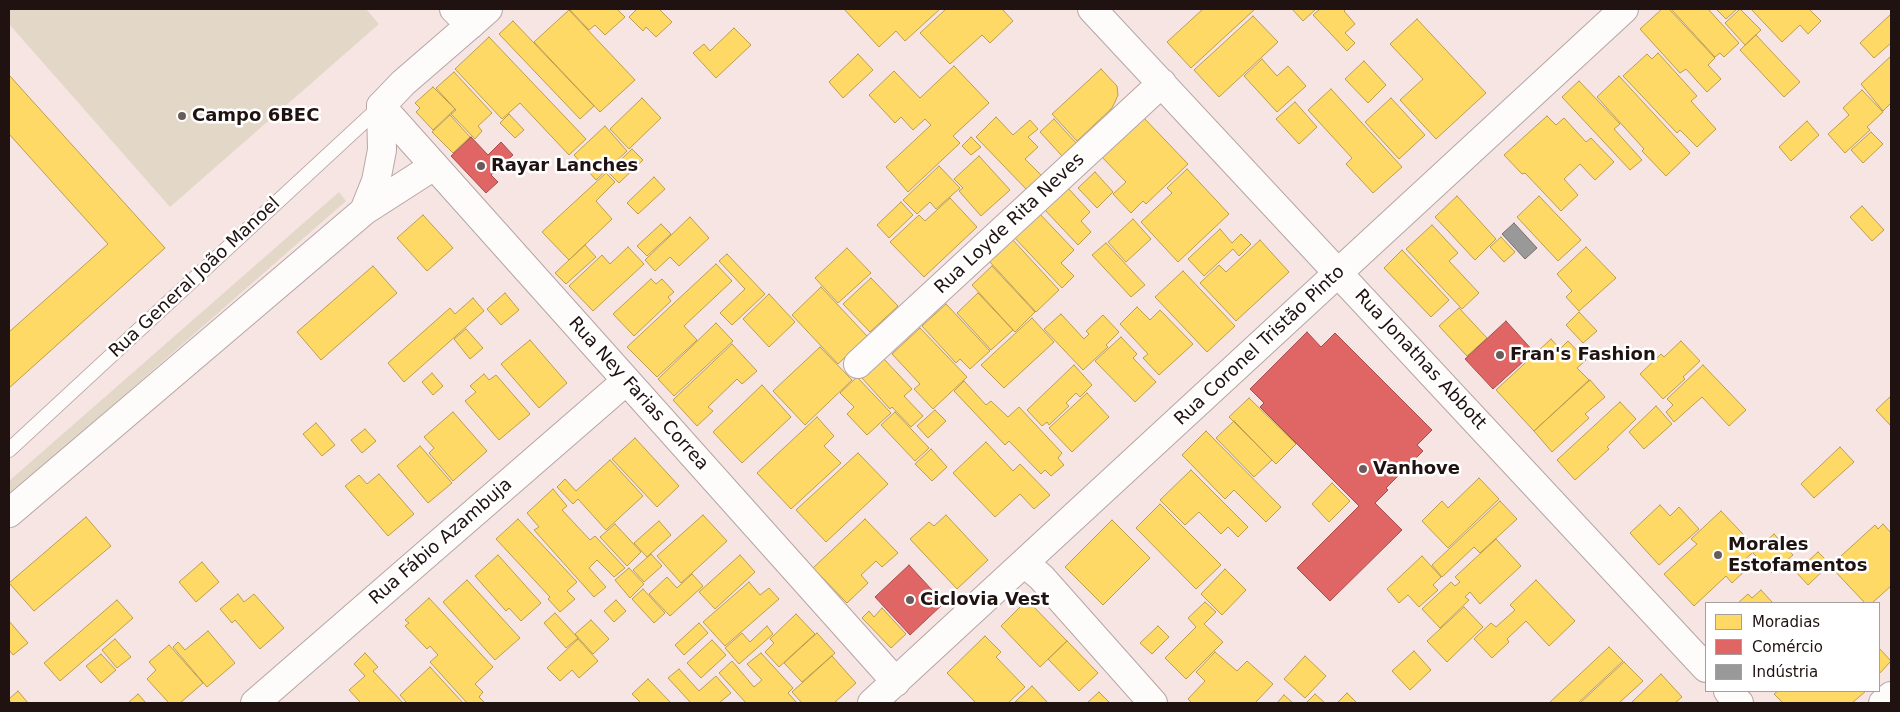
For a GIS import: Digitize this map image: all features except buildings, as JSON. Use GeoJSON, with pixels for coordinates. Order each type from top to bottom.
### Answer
{"type":"FeatureCollection","features":[{"type":"Feature","properties":{"kind":"street","name":"Rua Jonathas Abbott"},"geometry":{"type":"LineString","coordinates":[[1092,9],[1705,667]]}},
{"type":"Feature","properties":{"kind":"street","name":"Rua Coronel Tristão Pinto"},"geometry":{"type":"LineString","coordinates":[[872,703],[1624,9]]}},
{"type":"Feature","properties":{"kind":"street","name":"Rua General João Manoel"},"geometry":{"type":"LineString","coordinates":[[380,106],[471,14]]}},
{"type":"Feature","properties":{"kind":"street","name":"Rua Loyde Rita Neves"},"geometry":{"type":"LineString","coordinates":[[858,364],[1162,84]]}},
{"type":"Feature","properties":{"kind":"street","name":"Rua Ney Farias Correa"},"geometry":{"type":"LineString","coordinates":[[380,106],[896,682]]}},
{"type":"Feature","properties":{"kind":"street"},"geometry":{"type":"LineString","coordinates":[[364,211],[376,181],[382,150],[380,106]]}},
{"type":"Feature","properties":{"kind":"street"},"geometry":{"type":"LineString","coordinates":[[9,513],[364,211],[434,166]]}},
{"type":"Feature","properties":{"kind":"street","name":"Rua Fábio Azambuja"},"geometry":{"type":"LineString","coordinates":[[255,703],[626,381]]}},
{"type":"Feature","properties":{"kind":"street"},"geometry":{"type":"LineString","coordinates":[[1024,564],[1041,577],[1153,703]]}},
{"type":"Feature","properties":{"kind":"street"},"geometry":{"type":"LineString","coordinates":[[1729,692],[1739,703]]}},
{"type":"Feature","properties":{"kind":"street"},"geometry":{"type":"LineString","coordinates":[[1883,703],[1891,696]]}},
{"type":"Feature","properties":{"kind":"lane","name":"Rua General João Manoel"},"geometry":{"type":"LineString","coordinates":[[9,450],[380,106]]}},
{"type":"Feature","properties":{"kind":"shaded area","name":"Campo 6BEC"},"geometry":{"type":"Polygon","coordinates":[[[9,9],[366,9],[379,24],[170,207],[9,24],[9,9]]]}},
{"type":"Feature","properties":{"kind":"shaded area"},"geometry":{"type":"Polygon","coordinates":[[[339,192],[346,201],[9,496],[9,481],[339,192]]]}},
{"type":"Feature","properties":{"kind":"place","name":"Campo 6BEC"},"geometry":{"type":"Point","coordinates":[182,116]}},
{"type":"Feature","properties":{"kind":"place","name":"Rayar Lanches"},"geometry":{"type":"Point","coordinates":[481,166]}},
{"type":"Feature","properties":{"kind":"place","name":"Fran's Fashion"},"geometry":{"type":"Point","coordinates":[1500,355]}},
{"type":"Feature","properties":{"kind":"place","name":"Vanhove"},"geometry":{"type":"Point","coordinates":[1363,469]}},
{"type":"Feature","properties":{"kind":"place","name":"Morales Estofamentos"},"geometry":{"type":"Point","coordinates":[1718,555]}},
{"type":"Feature","properties":{"kind":"place","name":"Ciclovia Vest"},"geometry":{"type":"Point","coordinates":[910,600]}}]}
